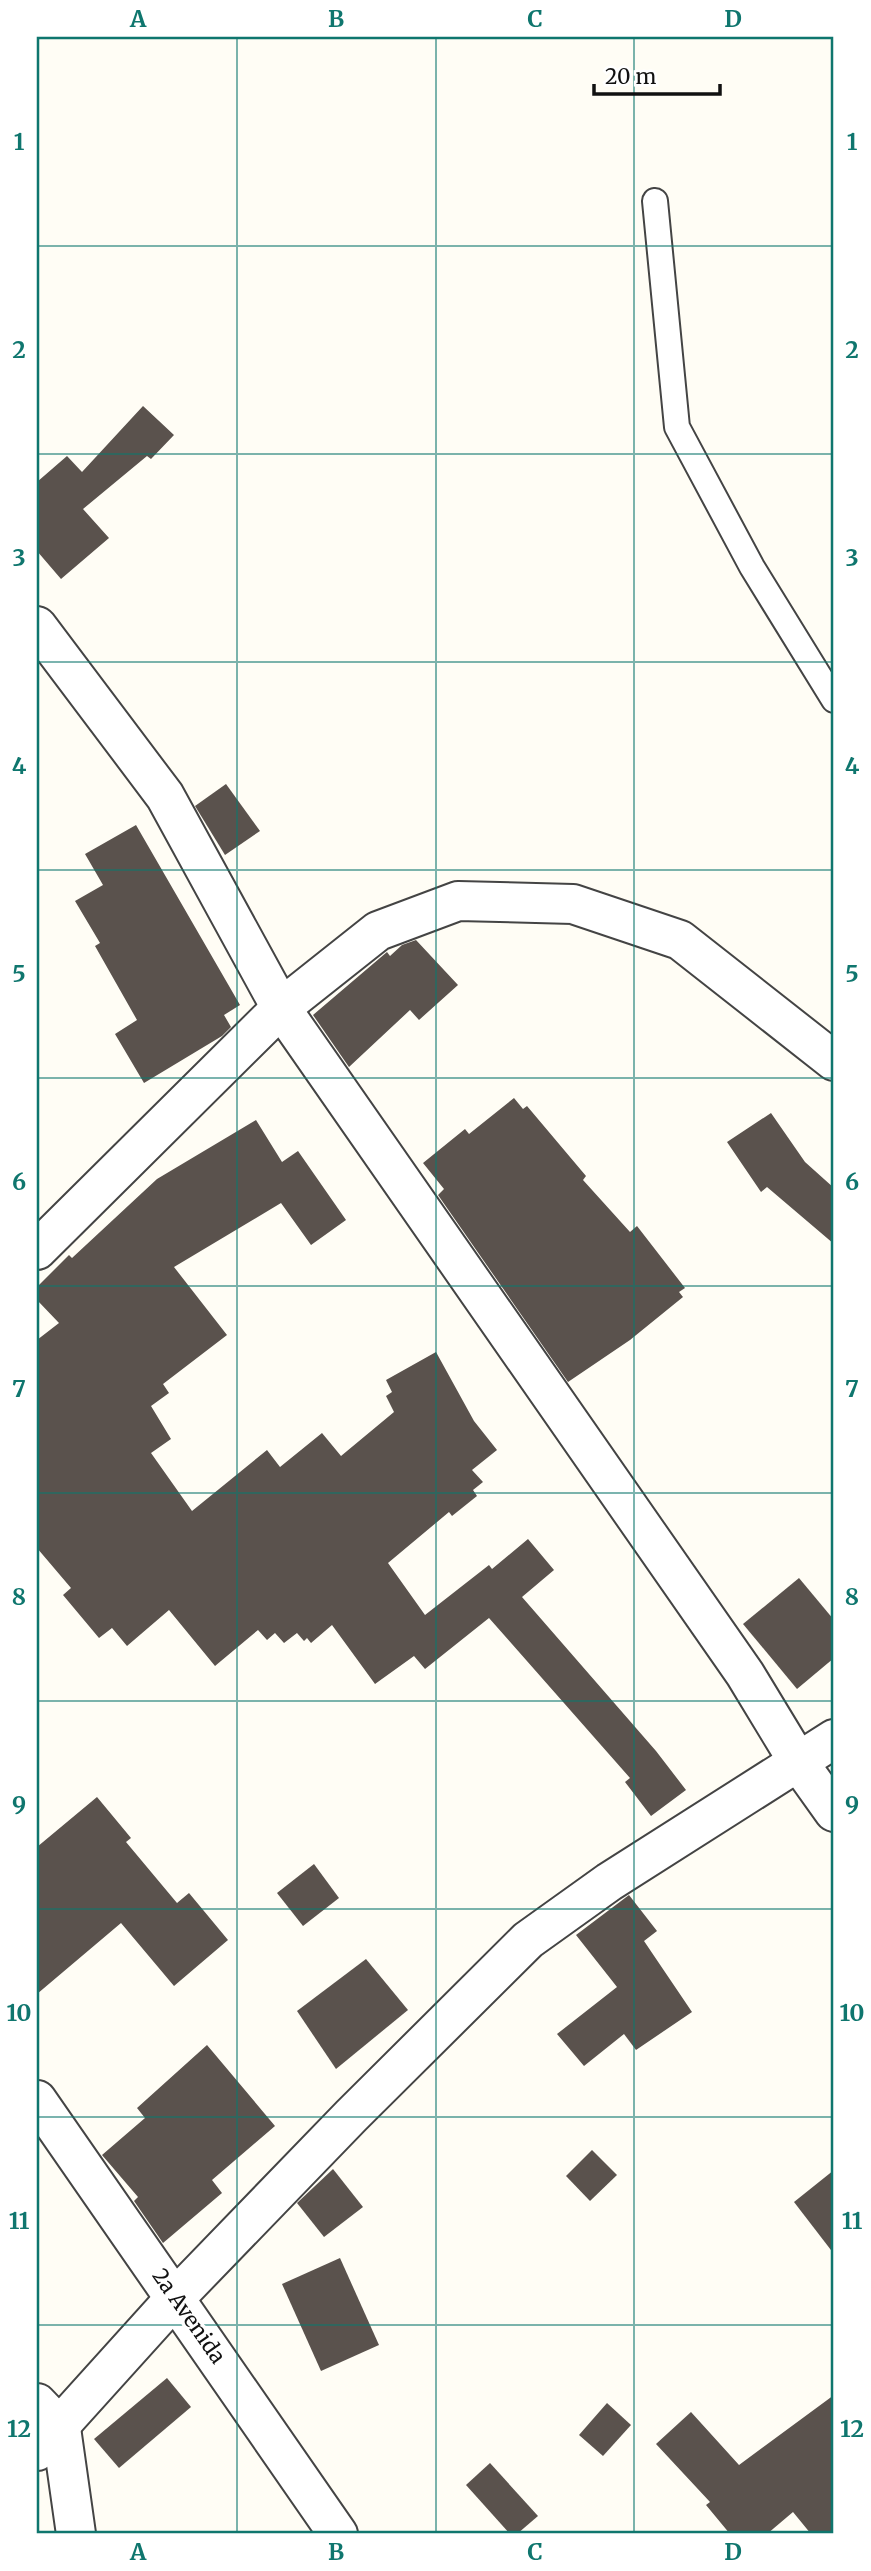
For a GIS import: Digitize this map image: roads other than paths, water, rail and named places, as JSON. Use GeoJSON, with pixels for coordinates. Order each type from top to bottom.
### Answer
{"type":"FeatureCollection","features":[{"type":"Feature","properties":{"kind":"street"},"geometry":{"type":"LineString","coordinates":[[37,626],[165,796],[281,1008],[745,1674],[799,1763],[834,1812]]}},
{"type":"Feature","properties":{"kind":"street"},"geometry":{"type":"LineString","coordinates":[[37,1250],[281,1008],[378,931],[458,901],[573,904],[680,940],[834,1061]]}},
{"type":"Feature","properties":{"kind":"street"},"geometry":{"type":"LineString","coordinates":[[76,2534],[45,2428],[528,1940],[609,1882],[834,1740]]}},
{"type":"Feature","properties":{"kind":"street","name":"2a Avenida"},"geometry":{"type":"LineString","coordinates":[[37,2101],[176,2297],[338,2534]]}},
{"type":"Feature","properties":{"kind":"lane"},"geometry":{"type":"LineString","coordinates":[[655,201],[677,427],[752,566],[834,700]]}}]}
